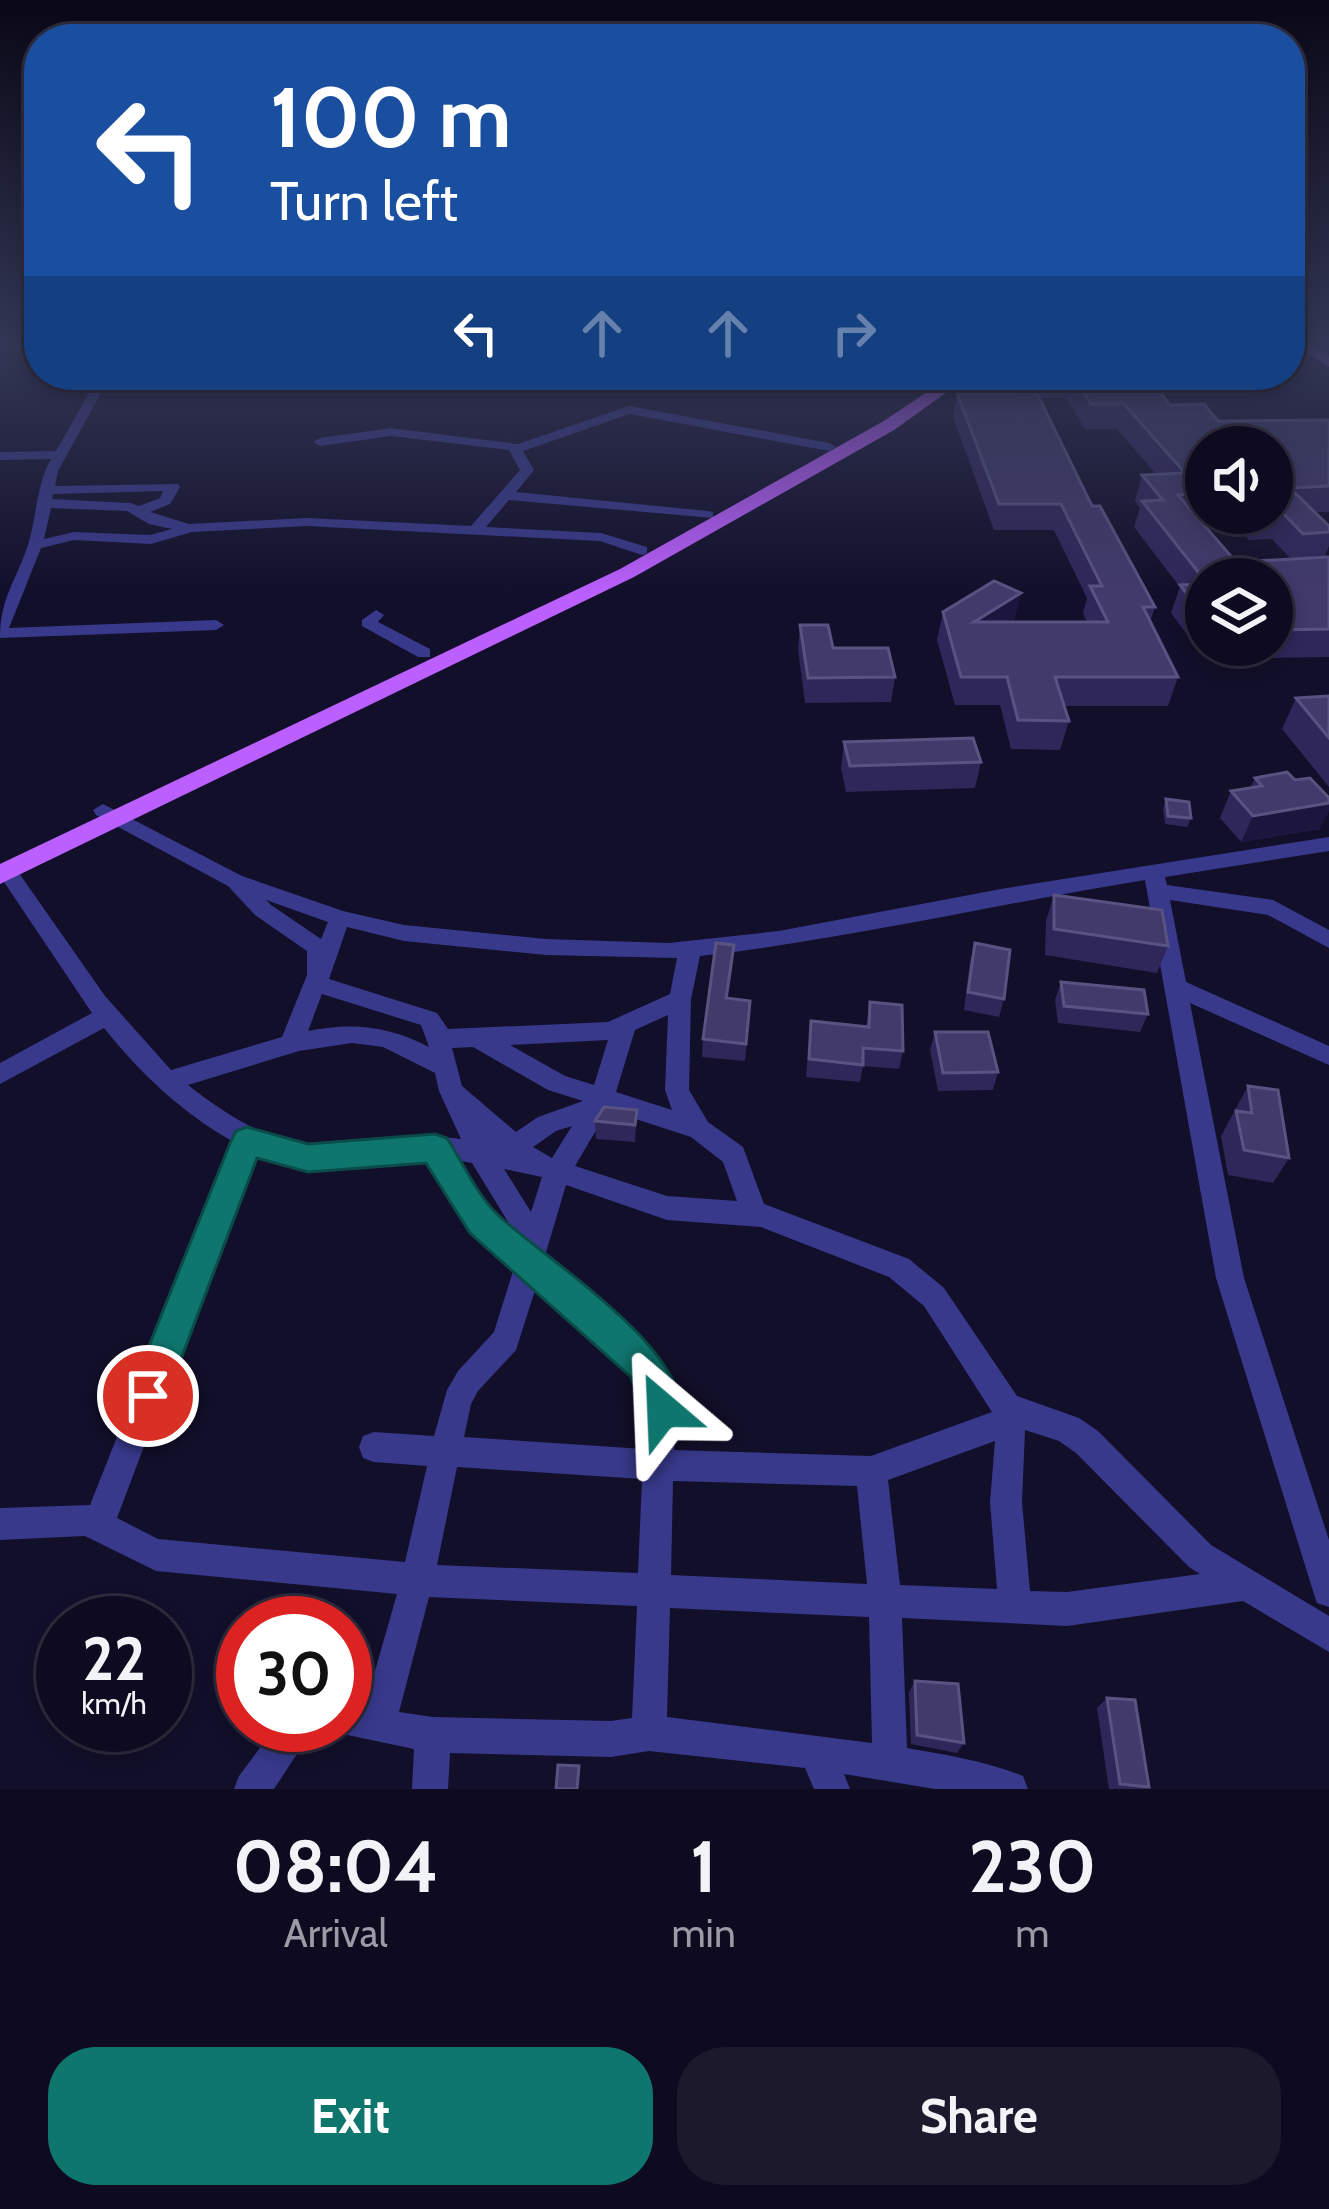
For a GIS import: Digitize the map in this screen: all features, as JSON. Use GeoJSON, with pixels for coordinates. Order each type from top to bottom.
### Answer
{"type":"FeatureCollection","features":[{"type":"Feature","properties":{"kind":"main road"},"geometry":{"type":"LineString","coordinates":[[2,869],[424,653],[642,550],[875,426]]}},
{"type":"Feature","properties":{"kind":"main road"},"geometry":{"type":"LineString","coordinates":[[110,814],[627,573],[877,426]]}},
{"type":"Feature","properties":{"kind":"street"},"geometry":{"type":"LineString","coordinates":[[76,426],[60,455],[35,544],[0,631],[216,625]]}},
{"type":"Feature","properties":{"kind":"street"},"geometry":{"type":"LineString","coordinates":[[515,448],[579,426]]}},
{"type":"Feature","properties":{"kind":"street"},"geometry":{"type":"LineString","coordinates":[[718,426],[829,447]]}},
{"type":"Feature","properties":{"kind":"street"},"geometry":{"type":"LineString","coordinates":[[320,442],[391,432],[493,441],[515,448],[528,465],[478,527]]}},
{"type":"Feature","properties":{"kind":"street"},"geometry":{"type":"LineString","coordinates":[[0,456],[60,455]]}},
{"type":"Feature","properties":{"kind":"street"},"geometry":{"type":"LineString","coordinates":[[45,496],[173,487],[165,501],[141,511]]}},
{"type":"Feature","properties":{"kind":"street"},"geometry":{"type":"LineString","coordinates":[[506,494],[708,515]]}},
{"type":"Feature","properties":{"kind":"street"},"geometry":{"type":"LineString","coordinates":[[45,496],[141,511],[154,521],[191,528],[307,522],[478,527],[601,537],[642,550]]}},
{"type":"Feature","properties":{"kind":"street"},"geometry":{"type":"LineString","coordinates":[[74,536],[112,506]]}},
{"type":"Feature","properties":{"kind":"street"},"geometry":{"type":"LineString","coordinates":[[35,544],[74,536],[156,539],[191,528]]}},
{"type":"Feature","properties":{"kind":"street"},"geometry":{"type":"LineString","coordinates":[[376,615],[368,623],[424,653]]}},
{"type":"Feature","properties":{"kind":"street"},"geometry":{"type":"LineString","coordinates":[[110,814],[235,880],[340,918],[404,933],[522,945],[690,950],[1156,881],[1329,844]]}},
{"type":"Feature","properties":{"kind":"street"},"geometry":{"type":"LineString","coordinates":[[2,869],[106,1016],[148,1065],[247,1141],[308,1158],[435,1148],[535,1161],[667,1208],[754,1213],[911,1275],[934,1297],[1001,1401],[1018,1418]]}},
{"type":"Feature","properties":{"kind":"street"},"geometry":{"type":"LineString","coordinates":[[235,880],[270,916],[318,949],[318,984]]}},
{"type":"Feature","properties":{"kind":"street"},"geometry":{"type":"LineString","coordinates":[[1156,881],[1273,908],[1329,940]]}},
{"type":"Feature","properties":{"kind":"street"},"geometry":{"type":"LineString","coordinates":[[1156,881],[1230,1278],[1329,1591]]}},
{"type":"Feature","properties":{"kind":"street"},"geometry":{"type":"LineString","coordinates":[[292,1046],[340,918]]}},
{"type":"Feature","properties":{"kind":"street"},"geometry":{"type":"LineString","coordinates":[[690,950],[680,999],[677,1090],[687,1117],[734,1155],[754,1213]]}},
{"type":"Feature","properties":{"kind":"street"},"geometry":{"type":"LineString","coordinates":[[318,984],[429,1019],[482,1155],[533,1253]]}},
{"type":"Feature","properties":{"kind":"street"},"geometry":{"type":"LineString","coordinates":[[1176,987],[1329,1056]]}},
{"type":"Feature","properties":{"kind":"street"},"geometry":{"type":"LineString","coordinates":[[444,1066],[477,1037],[624,1027],[680,999]]}},
{"type":"Feature","properties":{"kind":"street"},"geometry":{"type":"LineString","coordinates":[[0,1074],[106,1016]]}},
{"type":"Feature","properties":{"kind":"street"},"geometry":{"type":"LineString","coordinates":[[535,1161],[599,1102],[624,1027]]}},
{"type":"Feature","properties":{"kind":"street"},"geometry":{"type":"LineString","coordinates":[[169,1081],[292,1046],[376,1035],[444,1066],[535,1161]]}},
{"type":"Feature","properties":{"kind":"street"},"geometry":{"type":"LineString","coordinates":[[477,1037],[545,1078],[599,1102],[699,1130]]}},
{"type":"Feature","properties":{"kind":"street"},"geometry":{"type":"LineString","coordinates":[[372,1696],[417,1580],[462,1390],[506,1340],[533,1253],[535,1161],[547,1124],[599,1102]]}},
{"type":"Feature","properties":{"kind":"street"},"geometry":{"type":"LineString","coordinates":[[99,1523],[247,1141]]}},
{"type":"Feature","properties":{"kind":"street"},"geometry":{"type":"LineString","coordinates":[[435,1148],[482,1222],[533,1253],[653,1375],[663,1410],[649,1733]]}},
{"type":"Feature","properties":{"kind":"street"},"geometry":{"type":"LineString","coordinates":[[1015,1606],[1006,1502],[1018,1418]]}},
{"type":"Feature","properties":{"kind":"street"},"geometry":{"type":"LineString","coordinates":[[374,1447],[662,1465],[872,1471],[1018,1418],[1068,1429],[1088,1442],[1186,1544],[1329,1635]]}},
{"type":"Feature","properties":{"kind":"street"},"geometry":{"type":"LineString","coordinates":[[872,1471],[885,1599],[890,1764]]}},
{"type":"Feature","properties":{"kind":"street"},"geometry":{"type":"LineString","coordinates":[[0,1524],[99,1523],[156,1555],[417,1580],[1085,1609],[1247,1585]]}},
{"type":"Feature","properties":{"kind":"street"},"geometry":{"type":"LineString","coordinates":[[372,1724],[434,1735],[610,1738],[649,1733],[816,1751],[976,1778],[1010,1789]]}},
{"type":"Feature","properties":{"kind":"street"},"geometry":{"type":"LineString","coordinates":[[430,1789],[434,1735]]}},
{"type":"Feature","properties":{"kind":"street"},"geometry":{"type":"LineString","coordinates":[[816,1751],[832,1789]]}},
{"type":"Feature","properties":{"kind":"street"},"geometry":{"type":"LineString","coordinates":[[252,1789],[279,1752]]}},
{"type":"Feature","properties":{"kind":"building"},"geometry":{"type":"Polygon","coordinates":[[[970,426],[1053,426],[1092,506],[1100,506],[1155,607],[1143,607],[1178,677],[1055,677],[1069,721],[1018,720],[1007,677],[961,677],[943,612],[994,581],[1021,593],[974,622],[1108,622],[1090,586],[1102,586],[1061,504],[999,504],[970,426]]]}},
{"type":"Feature","properties":{"kind":"building"},"geometry":{"type":"Polygon","coordinates":[[[1144,426],[1185,426],[1185,473],[1144,426]]]}},
{"type":"Feature","properties":{"kind":"building"},"geometry":{"type":"Polygon","coordinates":[[[1293,426],[1329,426],[1329,486],[1293,488],[1293,426]]]}},
{"type":"Feature","properties":{"kind":"building"},"geometry":{"type":"Polygon","coordinates":[[[1185,473],[1185,494],[1178,495],[1185,503],[1185,534],[1212,534],[1233,558],[1187,558],[1142,501],[1163,500],[1142,475],[1185,473]]]}},
{"type":"Feature","properties":{"kind":"building"},"geometry":{"type":"Polygon","coordinates":[[[1293,491],[1329,526],[1329,532],[1303,534],[1293,524],[1293,491]]]}},
{"type":"Feature","properties":{"kind":"building"},"geometry":{"type":"Polygon","coordinates":[[[1329,557],[1329,629],[1293,630],[1293,559],[1329,557]]]}},
{"type":"Feature","properties":{"kind":"building"},"geometry":{"type":"Polygon","coordinates":[[[800,625],[828,625],[833,648],[888,648],[895,677],[808,678],[800,625]]]}},
{"type":"Feature","properties":{"kind":"building"},"geometry":{"type":"Polygon","coordinates":[[[1329,696],[1329,738],[1296,698],[1329,696]]]}},
{"type":"Feature","properties":{"kind":"building"},"geometry":{"type":"Polygon","coordinates":[[[973,738],[981,762],[850,766],[844,742],[973,738]]]}},
{"type":"Feature","properties":{"kind":"building"},"geometry":{"type":"Polygon","coordinates":[[[1287,772],[1295,780],[1310,778],[1329,803],[1253,816],[1231,791],[1262,786],[1255,778],[1287,772]]]}},
{"type":"Feature","properties":{"kind":"building"},"geometry":{"type":"Polygon","coordinates":[[[1166,799],[1189,802],[1191,818],[1168,816],[1166,799]]]}},
{"type":"Feature","properties":{"kind":"building"},"geometry":{"type":"Polygon","coordinates":[[[1054,895],[1162,910],[1168,946],[1054,929],[1054,895]]]}},
{"type":"Feature","properties":{"kind":"building"},"geometry":{"type":"Polygon","coordinates":[[[716,943],[734,945],[726,998],[750,1001],[746,1044],[703,1039],[716,943]]]}},
{"type":"Feature","properties":{"kind":"building"},"geometry":{"type":"Polygon","coordinates":[[[975,943],[1010,950],[1004,999],[968,992],[975,943]]]}},
{"type":"Feature","properties":{"kind":"building"},"geometry":{"type":"Polygon","coordinates":[[[1061,982],[1144,990],[1148,1014],[1064,1006],[1061,982]]]}},
{"type":"Feature","properties":{"kind":"building"},"geometry":{"type":"Polygon","coordinates":[[[870,1002],[902,1005],[903,1051],[863,1048],[863,1065],[809,1059],[811,1021],[869,1027],[870,1002]]]}},
{"type":"Feature","properties":{"kind":"building"},"geometry":{"type":"Polygon","coordinates":[[[935,1032],[988,1032],[998,1072],[943,1073],[935,1032]]]}},
{"type":"Feature","properties":{"kind":"building"},"geometry":{"type":"Polygon","coordinates":[[[1248,1086],[1278,1090],[1289,1158],[1244,1150],[1236,1111],[1252,1113],[1248,1086]]]}},
{"type":"Feature","properties":{"kind":"building"},"geometry":{"type":"Polygon","coordinates":[[[604,1107],[637,1110],[635,1125],[595,1121],[604,1107]]]}},
{"type":"Feature","properties":{"kind":"building"},"geometry":{"type":"Polygon","coordinates":[[[915,1681],[958,1684],[964,1743],[917,1735],[915,1681]]]}},
{"type":"Feature","properties":{"kind":"building"},"geometry":{"type":"Polygon","coordinates":[[[1107,1698],[1135,1700],[1149,1787],[1120,1784],[1107,1698]]]}},
{"type":"Feature","properties":{"kind":"building"},"geometry":{"type":"Polygon","coordinates":[[[558,1765],[579,1766],[577,1789],[556,1789],[558,1765]]]}},
{"type":"Feature","properties":{"kind":"route"},"geometry":{"type":"LineString","coordinates":[[148,1396],[247,1141],[308,1158],[435,1148],[482,1222],[645,1364],[661,1392],[663,1410]]}}]}
